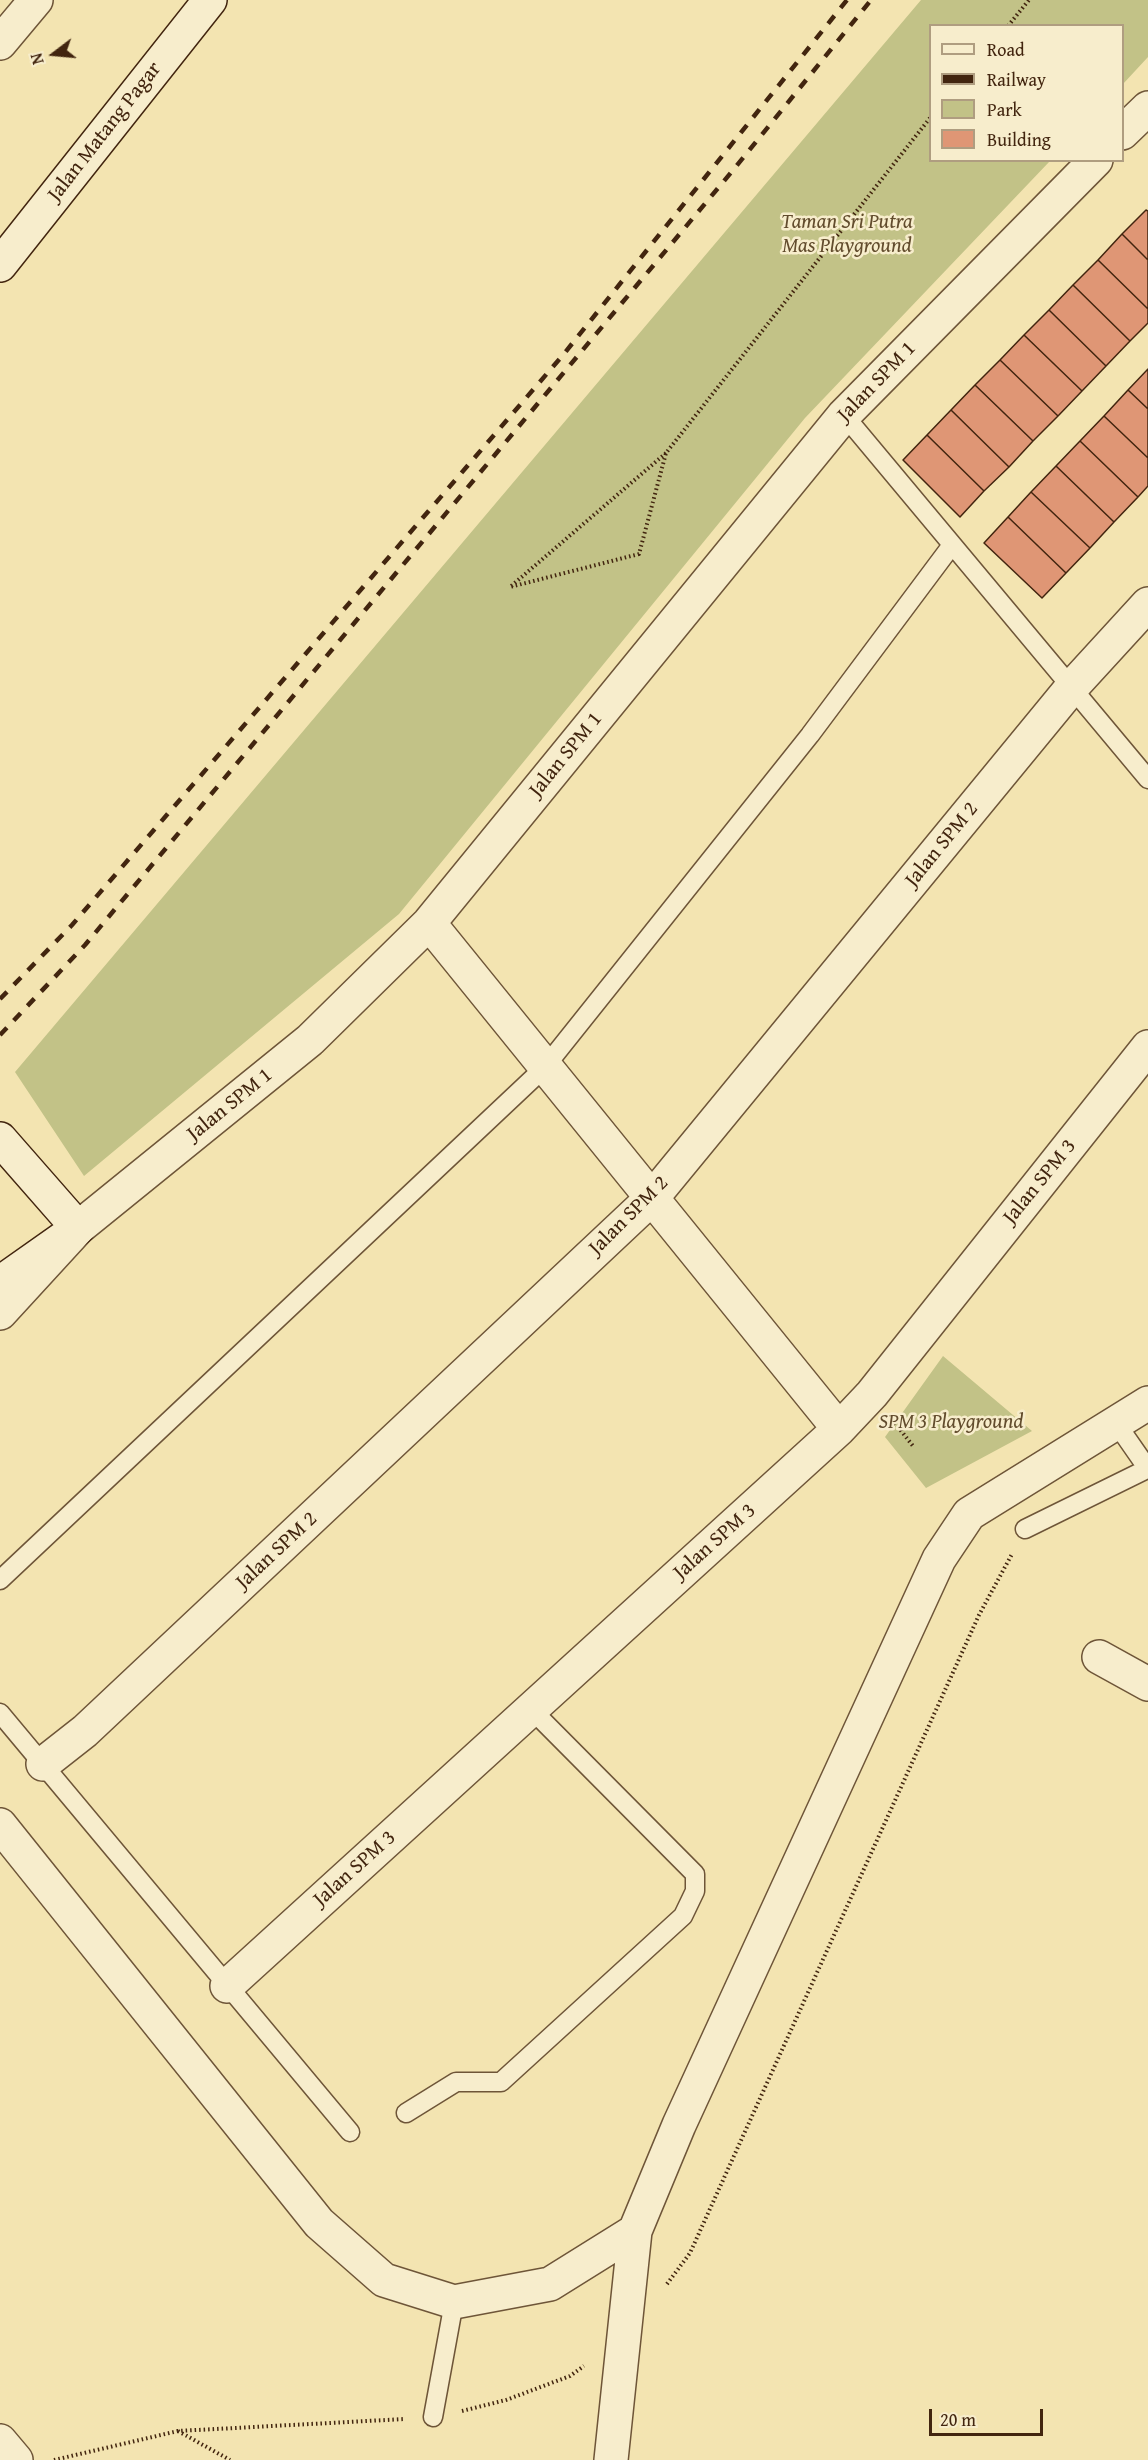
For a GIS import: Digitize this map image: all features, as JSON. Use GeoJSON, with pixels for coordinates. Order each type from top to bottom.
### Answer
{"type":"FeatureCollection","features":[{"type":"Feature","properties":{"kind":"street"},"geometry":{"type":"LineString","coordinates":[[0,43],[36,0]]}},
{"type":"Feature","properties":{"kind":"street","name":"Jalan Matang Pagar"},"geometry":{"type":"LineString","coordinates":[[0,265],[210,0]]}},
{"type":"Feature","properties":{"kind":"street"},"geometry":{"type":"LineString","coordinates":[[1124,131],[1148,108]]}},
{"type":"Feature","properties":{"kind":"street","name":"Jalan SPM 1"},"geometry":{"type":"LineString","coordinates":[[0,1313],[78,1228],[310,1040],[429,923],[844,415],[1094,162]]}},
{"type":"Feature","properties":{"kind":"street","name":"Jalan SPM 2"},"geometry":{"type":"LineString","coordinates":[[43,1764],[85,1731],[652,1198],[1072,687],[1148,604]]}},
{"type":"Feature","properties":{"kind":"street"},"geometry":{"type":"LineString","coordinates":[[429,923],[839,1430]]}},
{"type":"Feature","properties":{"kind":"street","name":"Jalan SPM 3"},"geometry":{"type":"LineString","coordinates":[[227,1986],[839,1430],[879,1384],[1148,1047]]}},
{"type":"Feature","properties":{"kind":"street"},"geometry":{"type":"LineString","coordinates":[[0,1283],[78,1228],[3,1144]]}},
{"type":"Feature","properties":{"kind":"street"},"geometry":{"type":"LineString","coordinates":[[611,2460],[635,2231],[679,2125],[939,1558],[969,1514],[1148,1403]]}},
{"type":"Feature","properties":{"kind":"street"},"geometry":{"type":"LineString","coordinates":[[1099,1657],[1148,1684]]}},
{"type":"Feature","properties":{"kind":"street"},"geometry":{"type":"LineString","coordinates":[[0,1825],[319,2223],[384,2280],[454,2302],[550,2284],[635,2231]]}},
{"type":"Feature","properties":{"kind":"street"},"geometry":{"type":"LineString","coordinates":[[0,2441],[16,2460]]}},
{"type":"Feature","properties":{"kind":"lane"},"geometry":{"type":"LineString","coordinates":[[844,415],[1148,779]]}},
{"type":"Feature","properties":{"kind":"lane"},"geometry":{"type":"LineString","coordinates":[[0,1580],[545,1067],[810,735],[952,544]]}},
{"type":"Feature","properties":{"kind":"lane"},"geometry":{"type":"LineString","coordinates":[[1025,1529],[1148,1469],[1116,1423]]}},
{"type":"Feature","properties":{"kind":"lane"},"geometry":{"type":"LineString","coordinates":[[406,2113],[456,2082],[501,2082],[683,1916],[695,1891],[695,1874],[531,1709]]}},
{"type":"Feature","properties":{"kind":"lane"},"geometry":{"type":"LineString","coordinates":[[0,1713],[350,2132]]}},
{"type":"Feature","properties":{"kind":"lane"},"geometry":{"type":"LineString","coordinates":[[433,2417],[454,2302]]}},
{"type":"Feature","properties":{"kind":"path"},"geometry":{"type":"LineString","coordinates":[[1010,24],[1029,0]]}},
{"type":"Feature","properties":{"kind":"path"},"geometry":{"type":"LineString","coordinates":[[666,453],[639,554],[510,587],[666,453],[929,119]]}},
{"type":"Feature","properties":{"kind":"path"},"geometry":{"type":"LineString","coordinates":[[178,2431],[230,2460]]}},
{"type":"Feature","properties":{"kind":"green space","name":"Taman Sri Putra Mas Playground"},"geometry":{"type":"Polygon","coordinates":[[[921,0],[1148,0],[1148,57],[1124,83],[1124,24],[929,24],[929,162],[1049,162],[805,418],[399,914],[84,1176],[15,1072],[921,0]]]}},
{"type":"Feature","properties":{"kind":"green space","name":"SPM 3 Playground"},"geometry":{"type":"Polygon","coordinates":[[[943,1356],[1032,1431],[926,1488],[885,1437],[943,1356]]]}},
{"type":"Feature","properties":{"kind":"building"},"geometry":{"type":"Polygon","coordinates":[[[1146,210],[1148,211],[1148,260],[1122,234],[1146,210]]]}},
{"type":"Feature","properties":{"kind":"building"},"geometry":{"type":"Polygon","coordinates":[[[1122,234],[1148,260],[1148,309],[1098,260],[1122,234]]]}},
{"type":"Feature","properties":{"kind":"building"},"geometry":{"type":"Polygon","coordinates":[[[1098,260],[1148,309],[1148,323],[1130,341],[1073,285],[1098,260]]]}},
{"type":"Feature","properties":{"kind":"building"},"geometry":{"type":"Polygon","coordinates":[[[1073,285],[1130,341],[1106,366],[1049,310],[1073,285]]]}},
{"type":"Feature","properties":{"kind":"building"},"geometry":{"type":"Polygon","coordinates":[[[1049,310],[1106,366],[1082,391],[1024,335],[1049,310]]]}},
{"type":"Feature","properties":{"kind":"building"},"geometry":{"type":"Polygon","coordinates":[[[1024,335],[1082,391],[1058,416],[1000,360],[1024,335]]]}},
{"type":"Feature","properties":{"kind":"building"},"geometry":{"type":"Polygon","coordinates":[[[1000,360],[1058,416],[1033,441],[975,385],[1000,360]]]}},
{"type":"Feature","properties":{"kind":"building"},"geometry":{"type":"Polygon","coordinates":[[[1148,369],[1148,409],[1128,390],[1148,369]]]}},
{"type":"Feature","properties":{"kind":"building"},"geometry":{"type":"Polygon","coordinates":[[[975,385],[1033,441],[1009,467],[951,410],[975,385]]]}},
{"type":"Feature","properties":{"kind":"building"},"geometry":{"type":"Polygon","coordinates":[[[1128,390],[1148,409],[1148,458],[1104,416],[1128,390]]]}},
{"type":"Feature","properties":{"kind":"building"},"geometry":{"type":"Polygon","coordinates":[[[951,410],[1009,467],[984,491],[927,435],[951,410]]]}},
{"type":"Feature","properties":{"kind":"building"},"geometry":{"type":"Polygon","coordinates":[[[1104,416],[1148,458],[1148,486],[1138,497],[1080,441],[1104,416]]]}},
{"type":"Feature","properties":{"kind":"building"},"geometry":{"type":"Polygon","coordinates":[[[927,435],[984,491],[960,517],[903,460],[927,435]]]}},
{"type":"Feature","properties":{"kind":"building"},"geometry":{"type":"Polygon","coordinates":[[[1080,441],[1138,497],[1114,522],[1056,466],[1080,441]]]}},
{"type":"Feature","properties":{"kind":"building"},"geometry":{"type":"Polygon","coordinates":[[[1056,466],[1114,522],[1090,548],[1031,492],[1056,466]]]}},
{"type":"Feature","properties":{"kind":"building"},"geometry":{"type":"Polygon","coordinates":[[[1031,492],[1090,548],[1066,573],[1008,517],[1031,492]]]}},
{"type":"Feature","properties":{"kind":"building"},"geometry":{"type":"Polygon","coordinates":[[[1008,517],[1066,573],[1042,598],[984,543],[1008,517]]]}},
{"type":"Feature","properties":{"kind":"railway"},"geometry":{"type":"LineString","coordinates":[[0,999],[72,925],[563,355],[847,0]]}},
{"type":"Feature","properties":{"kind":"railway"},"geometry":{"type":"LineString","coordinates":[[0,1035],[85,945],[734,169],[871,0]]}}]}
